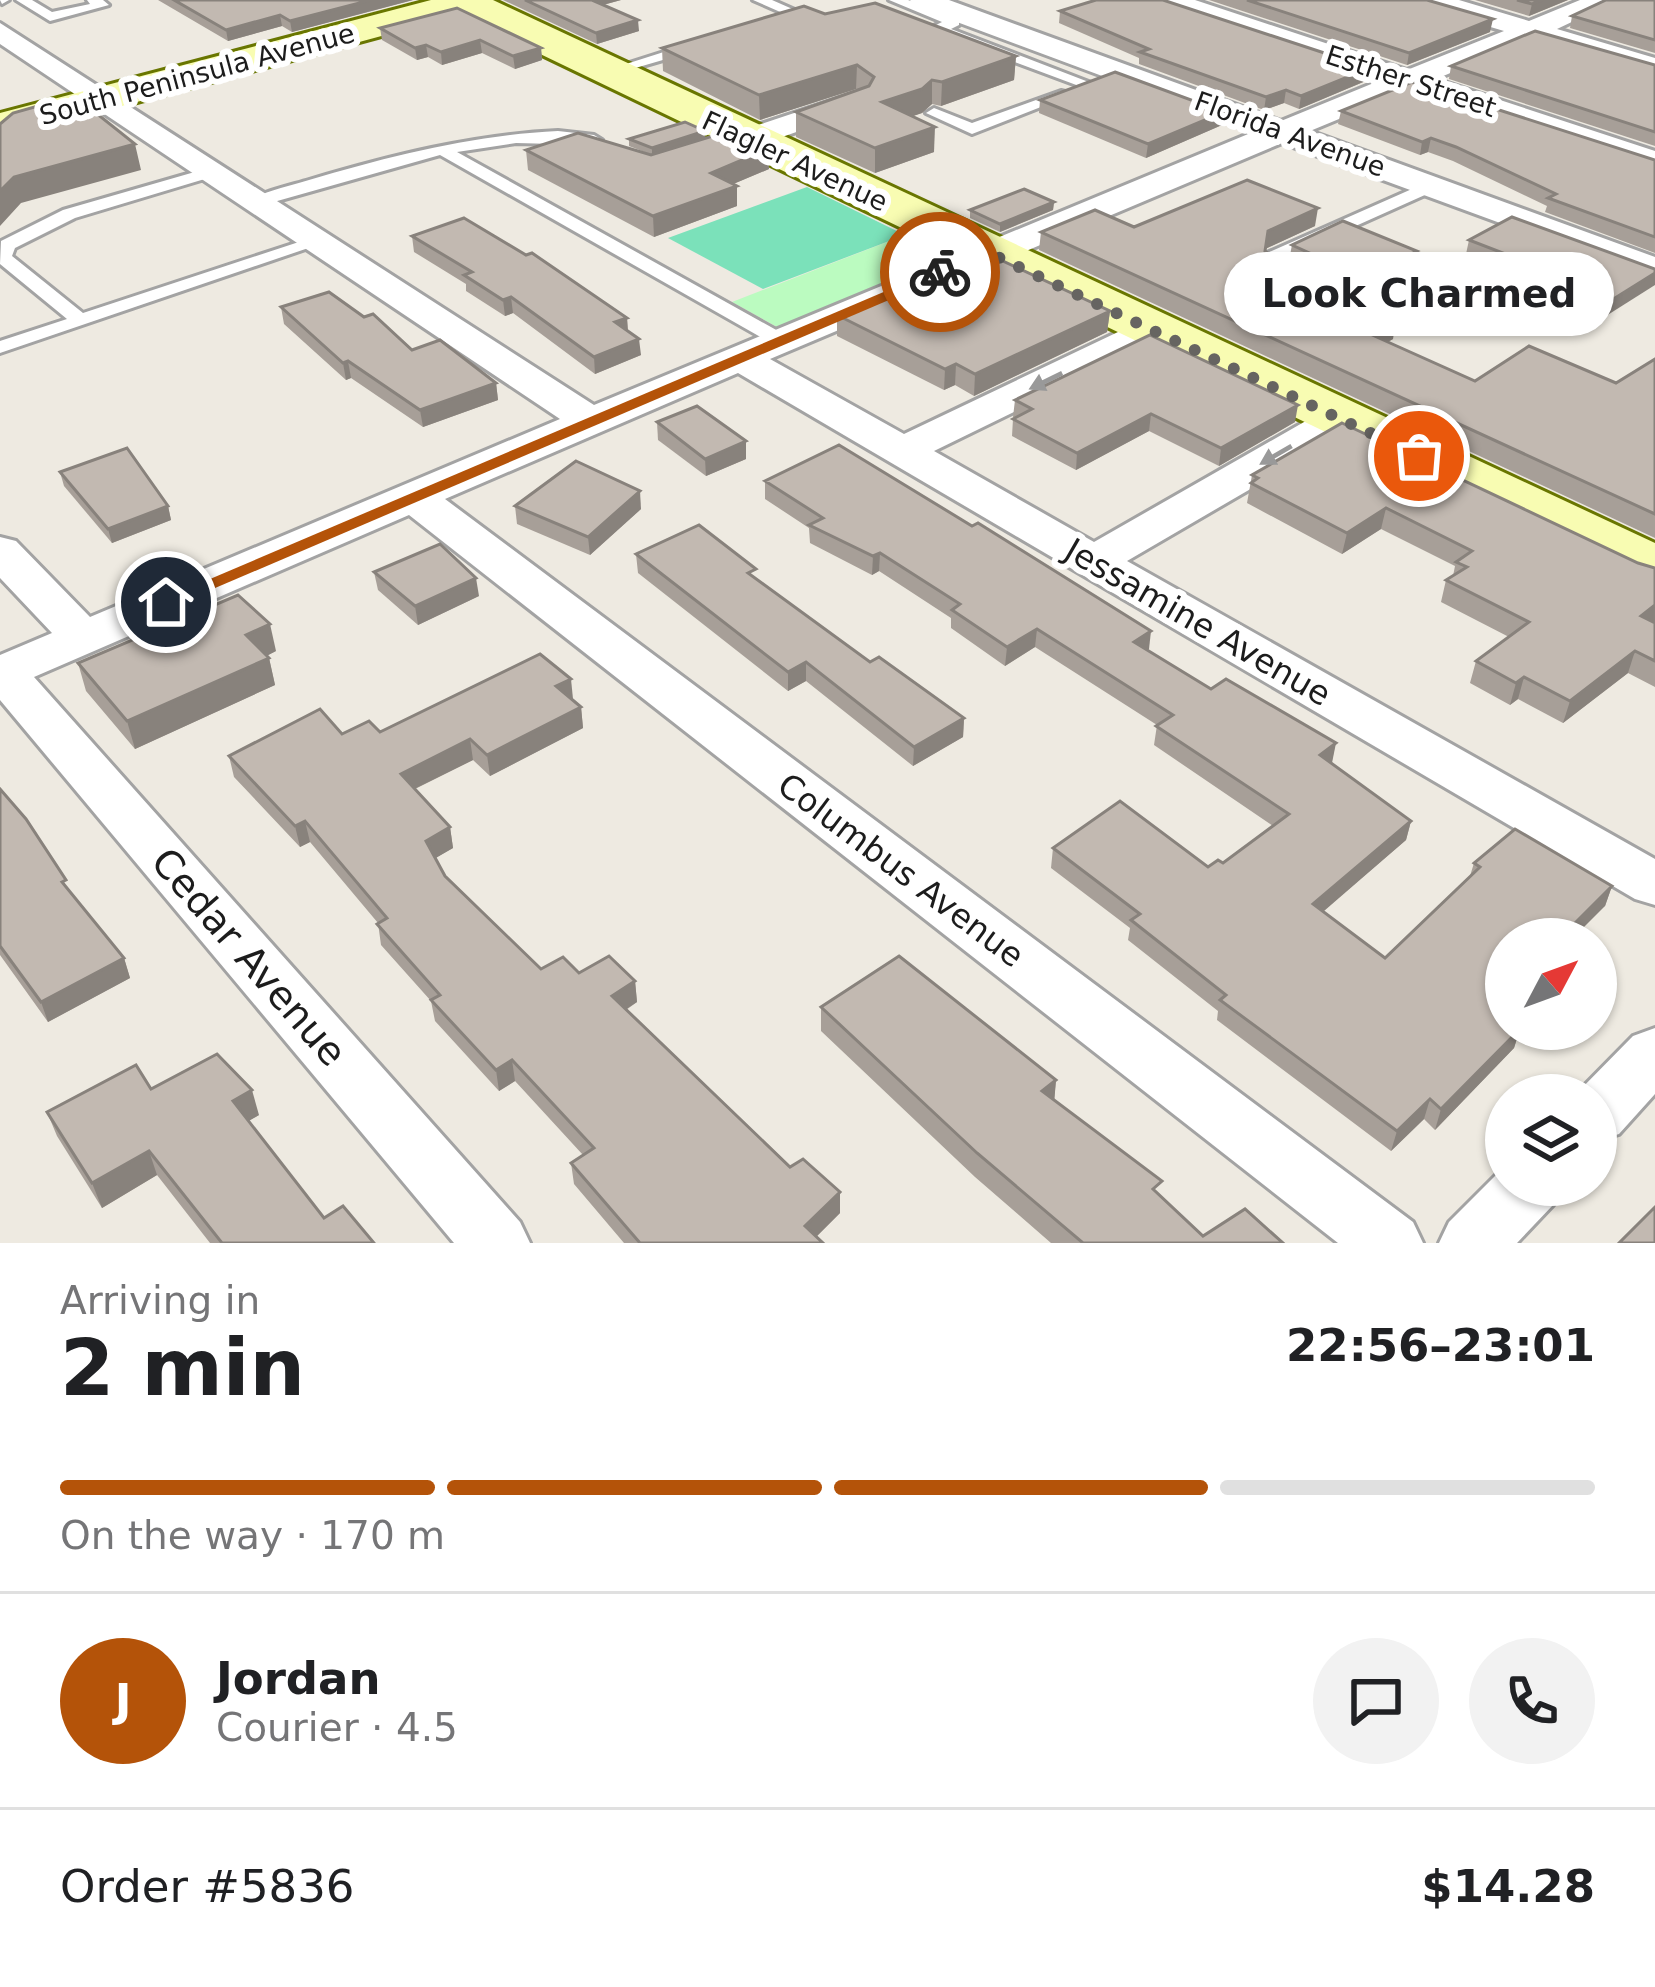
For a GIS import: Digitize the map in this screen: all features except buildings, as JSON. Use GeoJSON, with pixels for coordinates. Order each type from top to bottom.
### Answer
{"type":"FeatureCollection","features":[{"type":"Feature","properties":{"kind":"street","name":"Florida Avenue"},"geometry":{"type":"LineString","coordinates":[[924,0],[1655,269]]}},
{"type":"Feature","properties":{"kind":"street","name":"Esther Street"},"geometry":{"type":"LineString","coordinates":[[1168,0],[1655,161]]}},
{"type":"Feature","properties":{"kind":"street"},"geometry":{"type":"LineString","coordinates":[[1430,0],[1655,67]]}},
{"type":"Feature","properties":{"kind":"street"},"geometry":{"type":"LineString","coordinates":[[2,672],[987,252],[1604,0]]}},
{"type":"Feature","properties":{"kind":"street","name":"Flagler Avenue"},"geometry":{"type":"LineString","coordinates":[[464,1],[734,141],[987,252],[1655,567]]}},
{"type":"Feature","properties":{"kind":"street","name":"South Peninsula Avenue"},"geometry":{"type":"LineString","coordinates":[[0,126],[464,1]]}},
{"type":"Feature","properties":{"kind":"street"},"geometry":{"type":"LineString","coordinates":[[0,31],[592,422]]}},
{"type":"Feature","properties":{"kind":"street"},"geometry":{"type":"LineString","coordinates":[[734,141],[854,102]]}},
{"type":"Feature","properties":{"kind":"street"},"geometry":{"type":"LineString","coordinates":[[902,451],[1152,330]]}},
{"type":"Feature","properties":{"kind":"street","name":"Jessamine Avenue"},"geometry":{"type":"LineString","coordinates":[[760,349],[902,451],[1655,885]]}},
{"type":"Feature","properties":{"kind":"street"},"geometry":{"type":"LineString","coordinates":[[1092,562],[1340,418]]}},
{"type":"Feature","properties":{"kind":"street","name":"Columbus Avenue"},"geometry":{"type":"LineString","coordinates":[[413,496],[1388,1243]]}},
{"type":"Feature","properties":{"kind":"street"},"geometry":{"type":"LineString","coordinates":[[0,550],[83,638]]}},
{"type":"Feature","properties":{"kind":"street","name":"Cedar Avenue"},"geometry":{"type":"LineString","coordinates":[[2,672],[496,1243]]}},
{"type":"Feature","properties":{"kind":"street"},"geometry":{"type":"LineString","coordinates":[[1617,1093],[1655,1053]]}},
{"type":"Feature","properties":{"kind":"street"},"geometry":{"type":"LineString","coordinates":[[1473,1243],[1509,1206]]}},
{"type":"Feature","properties":{"kind":"lane"},"geometry":{"type":"LineString","coordinates":[[23,0],[50,17],[102,4],[94,0]]}},
{"type":"Feature","properties":{"kind":"lane"},"geometry":{"type":"LineString","coordinates":[[760,0],[819,23],[837,17]]}},
{"type":"Feature","properties":{"kind":"lane"},"geometry":{"type":"LineString","coordinates":[[875,6],[895,0],[954,22],[939,29],[1092,86]]}},
{"type":"Feature","properties":{"kind":"lane"},"geometry":{"type":"LineString","coordinates":[[608,72],[713,36]]}},
{"type":"Feature","properties":{"kind":"lane"},"geometry":{"type":"LineString","coordinates":[[934,113],[972,129],[1125,74]]}},
{"type":"Feature","properties":{"kind":"lane"},"geometry":{"type":"LineString","coordinates":[[256,202],[380,164],[444,151],[580,137],[614,149]]}},
{"type":"Feature","properties":{"kind":"lane"},"geometry":{"type":"LineString","coordinates":[[444,151],[760,349]]}},
{"type":"Feature","properties":{"kind":"lane"},"geometry":{"type":"LineString","coordinates":[[80,320],[3,257],[7,245],[70,214],[212,172]]}},
{"type":"Feature","properties":{"kind":"lane"},"geometry":{"type":"LineString","coordinates":[[1305,282],[1274,266],[1274,256],[1430,186]]}},
{"type":"Feature","properties":{"kind":"lane"},"geometry":{"type":"LineString","coordinates":[[0,347],[317,242]]}},
{"type":"Feature","properties":{"kind":"lane"},"geometry":{"type":"LineString","coordinates":[[1347,300],[1409,326]]}},
{"type":"Feature","properties":{"kind":"green space"},"geometry":{"type":"Polygon","coordinates":[[[807,187],[905,235],[763,289],[668,238],[807,187]]]}},
{"type":"Feature","properties":{"kind":"green space"},"geometry":{"type":"Polygon","coordinates":[[[905,235],[947,256],[777,327],[732,302],[905,235]]]}},
{"type":"Feature","properties":{"kind":"way so far"},"geometry":{"type":"LineString","coordinates":[[940,272],[987,252],[1419,456]]}},
{"type":"Feature","properties":{"kind":"place","name":"Look Charmed"},"geometry":{"type":"Point","coordinates":[1419,456]}},
{"type":"Feature","properties":{"kind":"route"},"geometry":{"type":"LineString","coordinates":[[166,602],[940,272]]}}]}
